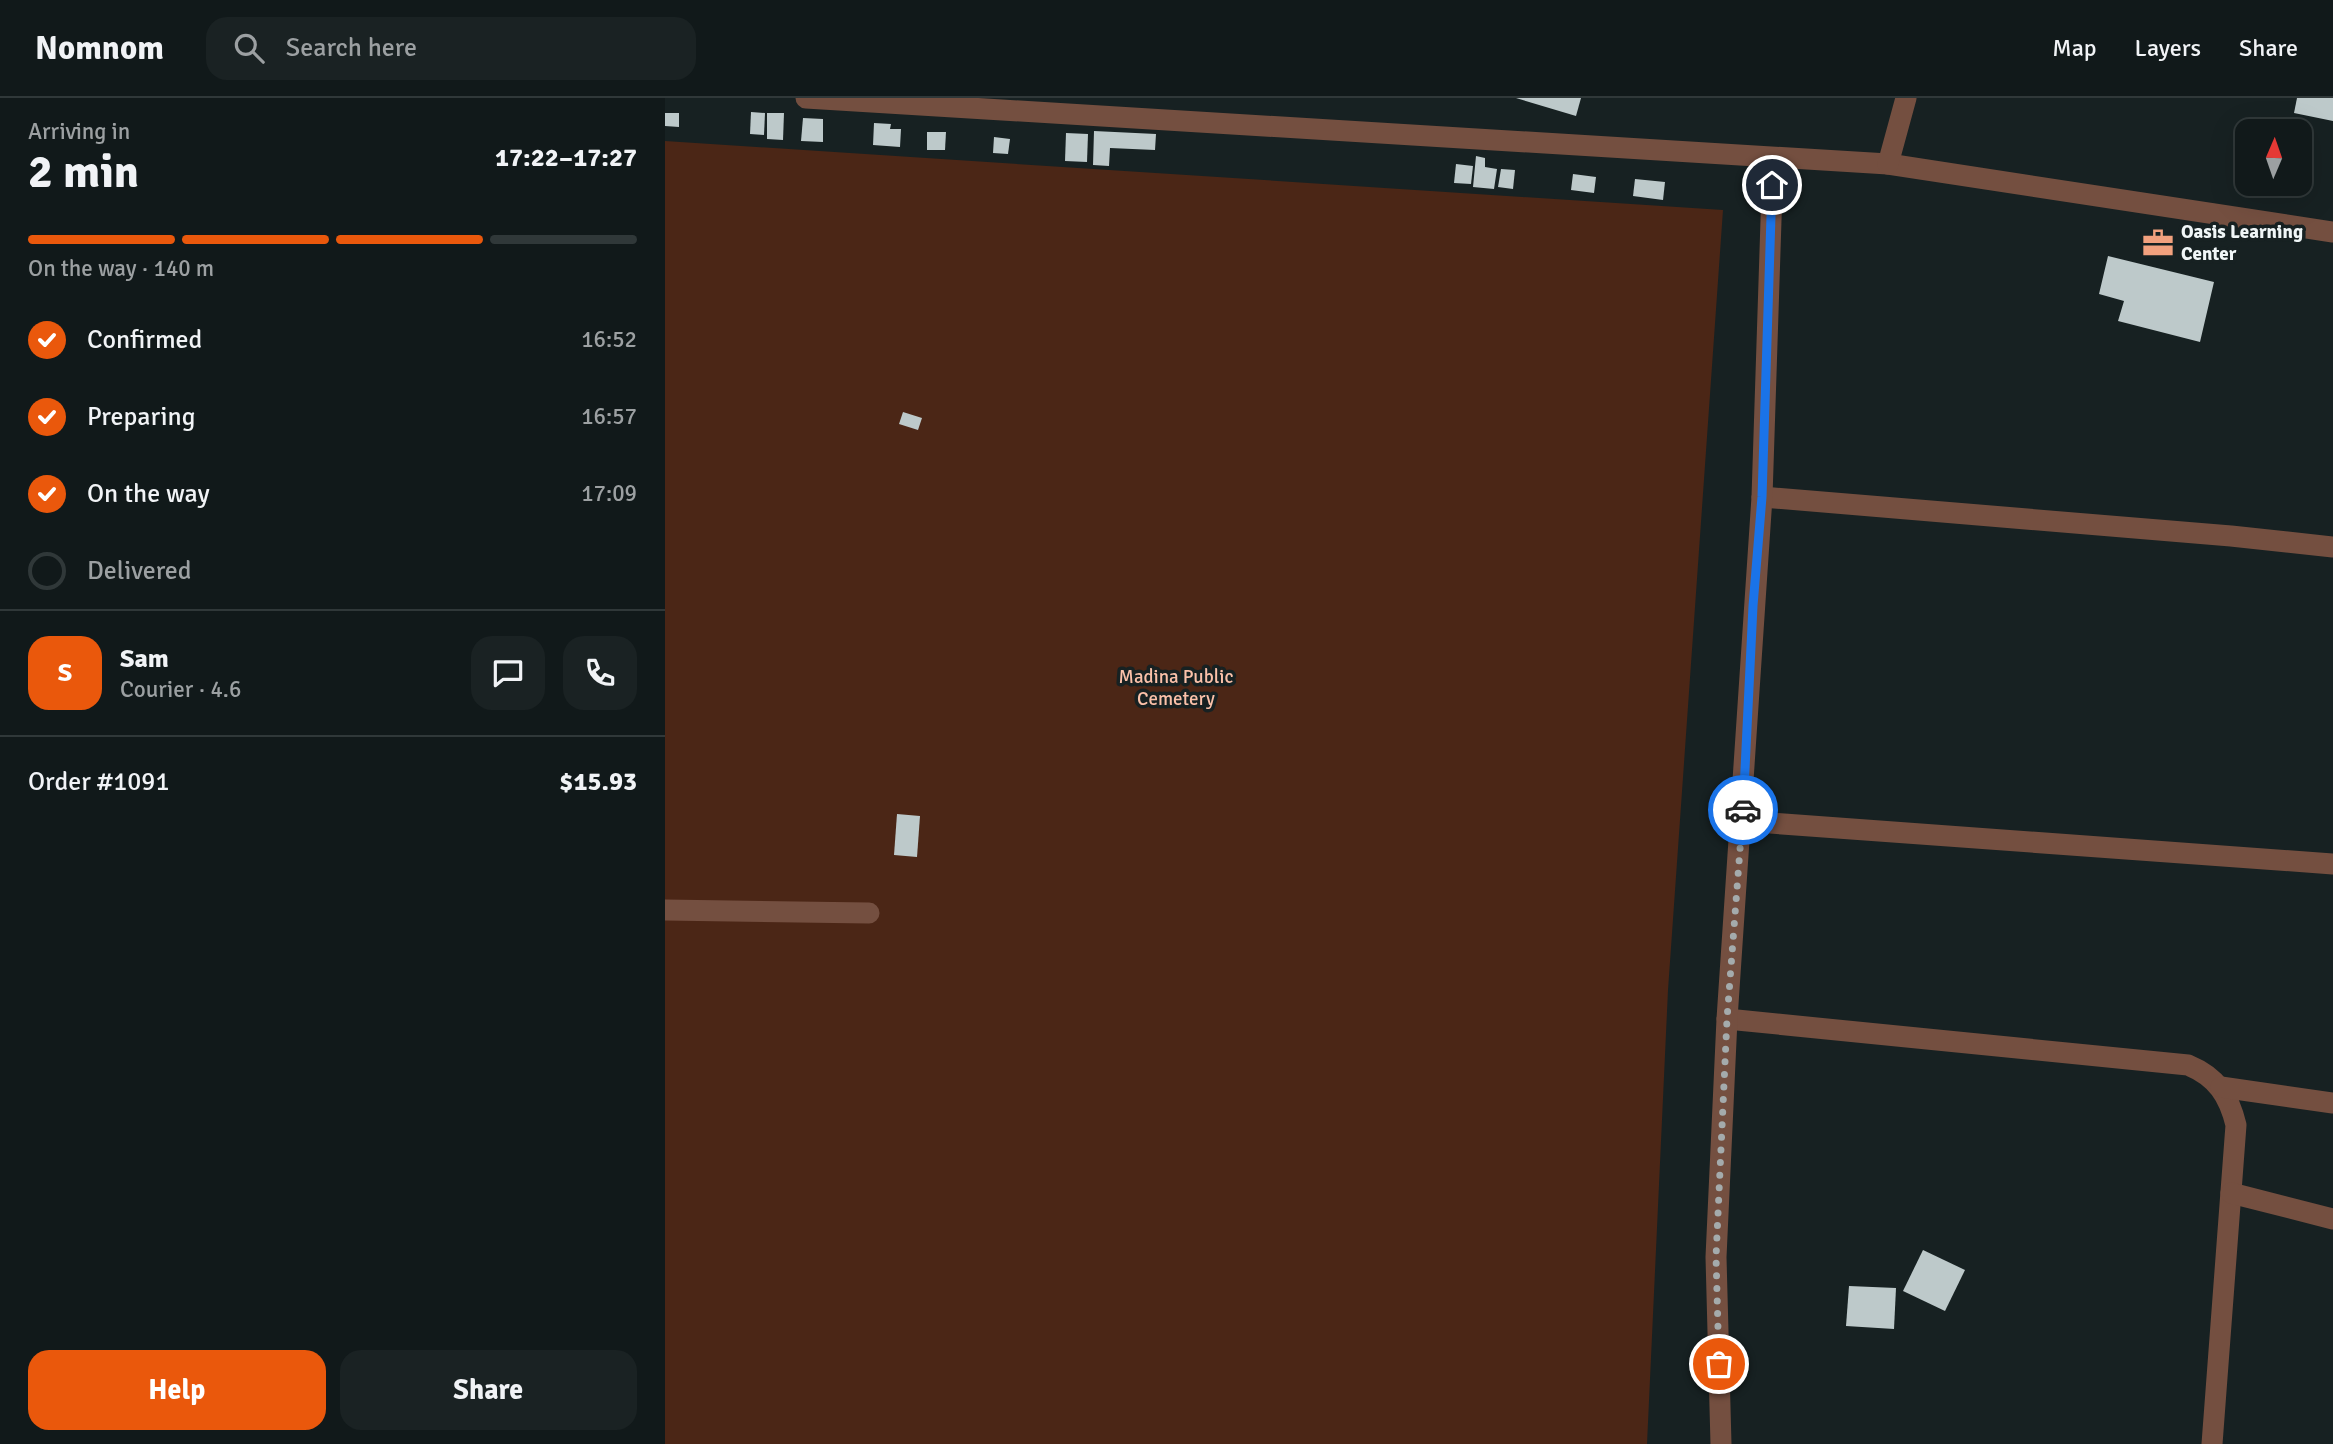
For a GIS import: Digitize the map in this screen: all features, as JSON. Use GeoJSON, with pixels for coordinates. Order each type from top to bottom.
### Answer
{"type":"FeatureCollection","features":[{"type":"Feature","properties":{"kind":"street"},"geometry":{"type":"LineString","coordinates":[[806,98],[1888,164],[2333,232]]}},
{"type":"Feature","properties":{"kind":"street"},"geometry":{"type":"LineString","coordinates":[[1888,164],[1906,98]]}},
{"type":"Feature","properties":{"kind":"street"},"geometry":{"type":"LineString","coordinates":[[1721,1444],[1716,1257],[1727,1019],[1762,497],[1773,159]]}},
{"type":"Feature","properties":{"kind":"street"},"geometry":{"type":"LineString","coordinates":[[1762,497],[2231,536],[2333,548]]}},
{"type":"Feature","properties":{"kind":"street"},"geometry":{"type":"LineString","coordinates":[[1742,821],[2333,864]]}},
{"type":"Feature","properties":{"kind":"street"},"geometry":{"type":"LineString","coordinates":[[665,910],[869,913]]}},
{"type":"Feature","properties":{"kind":"street"},"geometry":{"type":"LineString","coordinates":[[1727,1019],[2188,1065],[2206,1072],[2221,1087],[2231,1105],[2236,1125],[2212,1444]]}},
{"type":"Feature","properties":{"kind":"street"},"geometry":{"type":"LineString","coordinates":[[2221,1087],[2333,1103]]}},
{"type":"Feature","properties":{"kind":"street"},"geometry":{"type":"LineString","coordinates":[[2231,1194],[2333,1219]]}},
{"type":"Feature","properties":{"kind":"green space","name":"Madina Public Cemetery"},"geometry":{"type":"Polygon","coordinates":[[[665,141],[1723,210],[1668,990],[1647,1444],[665,1444],[665,141]]]}},
{"type":"Feature","properties":{"kind":"building"},"geometry":{"type":"Polygon","coordinates":[[[1516,98],[1581,98],[1576,116],[1516,98]]]}},
{"type":"Feature","properties":{"kind":"building"},"geometry":{"type":"Polygon","coordinates":[[[2297,98],[2333,98],[2333,121],[2294,113],[2297,98]]]}},
{"type":"Feature","properties":{"kind":"building"},"geometry":{"type":"Polygon","coordinates":[[[751,112],[765,113],[764,135],[750,134],[751,112]]]}},
{"type":"Feature","properties":{"kind":"building"},"geometry":{"type":"Polygon","coordinates":[[[665,113],[679,113],[679,127],[665,126],[665,113]]]}},
{"type":"Feature","properties":{"kind":"building"},"geometry":{"type":"Polygon","coordinates":[[[767,113],[784,113],[783,140],[767,139],[767,113]]]}},
{"type":"Feature","properties":{"kind":"building"},"geometry":{"type":"Polygon","coordinates":[[[803,118],[823,119],[823,142],[801,141],[803,118]]]}},
{"type":"Feature","properties":{"kind":"building"},"geometry":{"type":"Polygon","coordinates":[[[874,123],[891,124],[890,129],[901,129],[900,147],[873,145],[874,123]]]}},
{"type":"Feature","properties":{"kind":"building"},"geometry":{"type":"Polygon","coordinates":[[[1094,131],[1156,134],[1155,150],[1110,148],[1109,166],[1093,165],[1094,131]]]}},
{"type":"Feature","properties":{"kind":"building"},"geometry":{"type":"Polygon","coordinates":[[[927,132],[946,132],[945,150],[927,150],[927,132]]]}},
{"type":"Feature","properties":{"kind":"building"},"geometry":{"type":"Polygon","coordinates":[[[1066,133],[1088,134],[1087,162],[1065,161],[1066,133]]]}},
{"type":"Feature","properties":{"kind":"building"},"geometry":{"type":"Polygon","coordinates":[[[994,137],[1010,139],[1008,154],[993,153],[994,137]]]}},
{"type":"Feature","properties":{"kind":"building"},"geometry":{"type":"Polygon","coordinates":[[[1476,156],[1485,158],[1485,167],[1497,169],[1494,189],[1473,187],[1476,156]]]}},
{"type":"Feature","properties":{"kind":"building"},"geometry":{"type":"Polygon","coordinates":[[[1456,164],[1473,166],[1471,184],[1454,183],[1456,164]]]}},
{"type":"Feature","properties":{"kind":"building"},"geometry":{"type":"Polygon","coordinates":[[[1501,169],[1515,170],[1513,189],[1498,187],[1501,169]]]}},
{"type":"Feature","properties":{"kind":"building"},"geometry":{"type":"Polygon","coordinates":[[[1573,174],[1596,177],[1594,193],[1571,190],[1573,174]]]}},
{"type":"Feature","properties":{"kind":"building"},"geometry":{"type":"Polygon","coordinates":[[[1635,179],[1665,182],[1663,200],[1633,196],[1635,179]]]}},
{"type":"Feature","properties":{"kind":"building"},"geometry":{"type":"Polygon","coordinates":[[[2108,256],[2214,282],[2200,342],[2118,321],[2124,301],[2099,294],[2108,256]]]}},
{"type":"Feature","properties":{"kind":"building"},"geometry":{"type":"Polygon","coordinates":[[[903,412],[922,418],[918,430],[899,424],[903,412]]]}},
{"type":"Feature","properties":{"kind":"building"},"geometry":{"type":"Polygon","coordinates":[[[897,814],[920,816],[917,857],[894,855],[897,814]]]}},
{"type":"Feature","properties":{"kind":"building"},"geometry":{"type":"Polygon","coordinates":[[[1923,1250],[1965,1270],[1945,1311],[1903,1291],[1923,1250]]]}},
{"type":"Feature","properties":{"kind":"building"},"geometry":{"type":"Polygon","coordinates":[[[1849,1286],[1896,1288],[1894,1329],[1846,1326],[1849,1286]]]}},
{"type":"Feature","properties":{"kind":"way so far"},"geometry":{"type":"LineString","coordinates":[[1719,1364],[1716,1257],[1732,929],[1743,810]]}},
{"type":"Feature","properties":{"kind":"place","name":"Oasis Learning Center"},"geometry":{"type":"Point","coordinates":[2158,243]}},
{"type":"Feature","properties":{"kind":"route"},"geometry":{"type":"LineString","coordinates":[[1743,810],[1753,606],[1762,497],[1772,185]]}}]}
